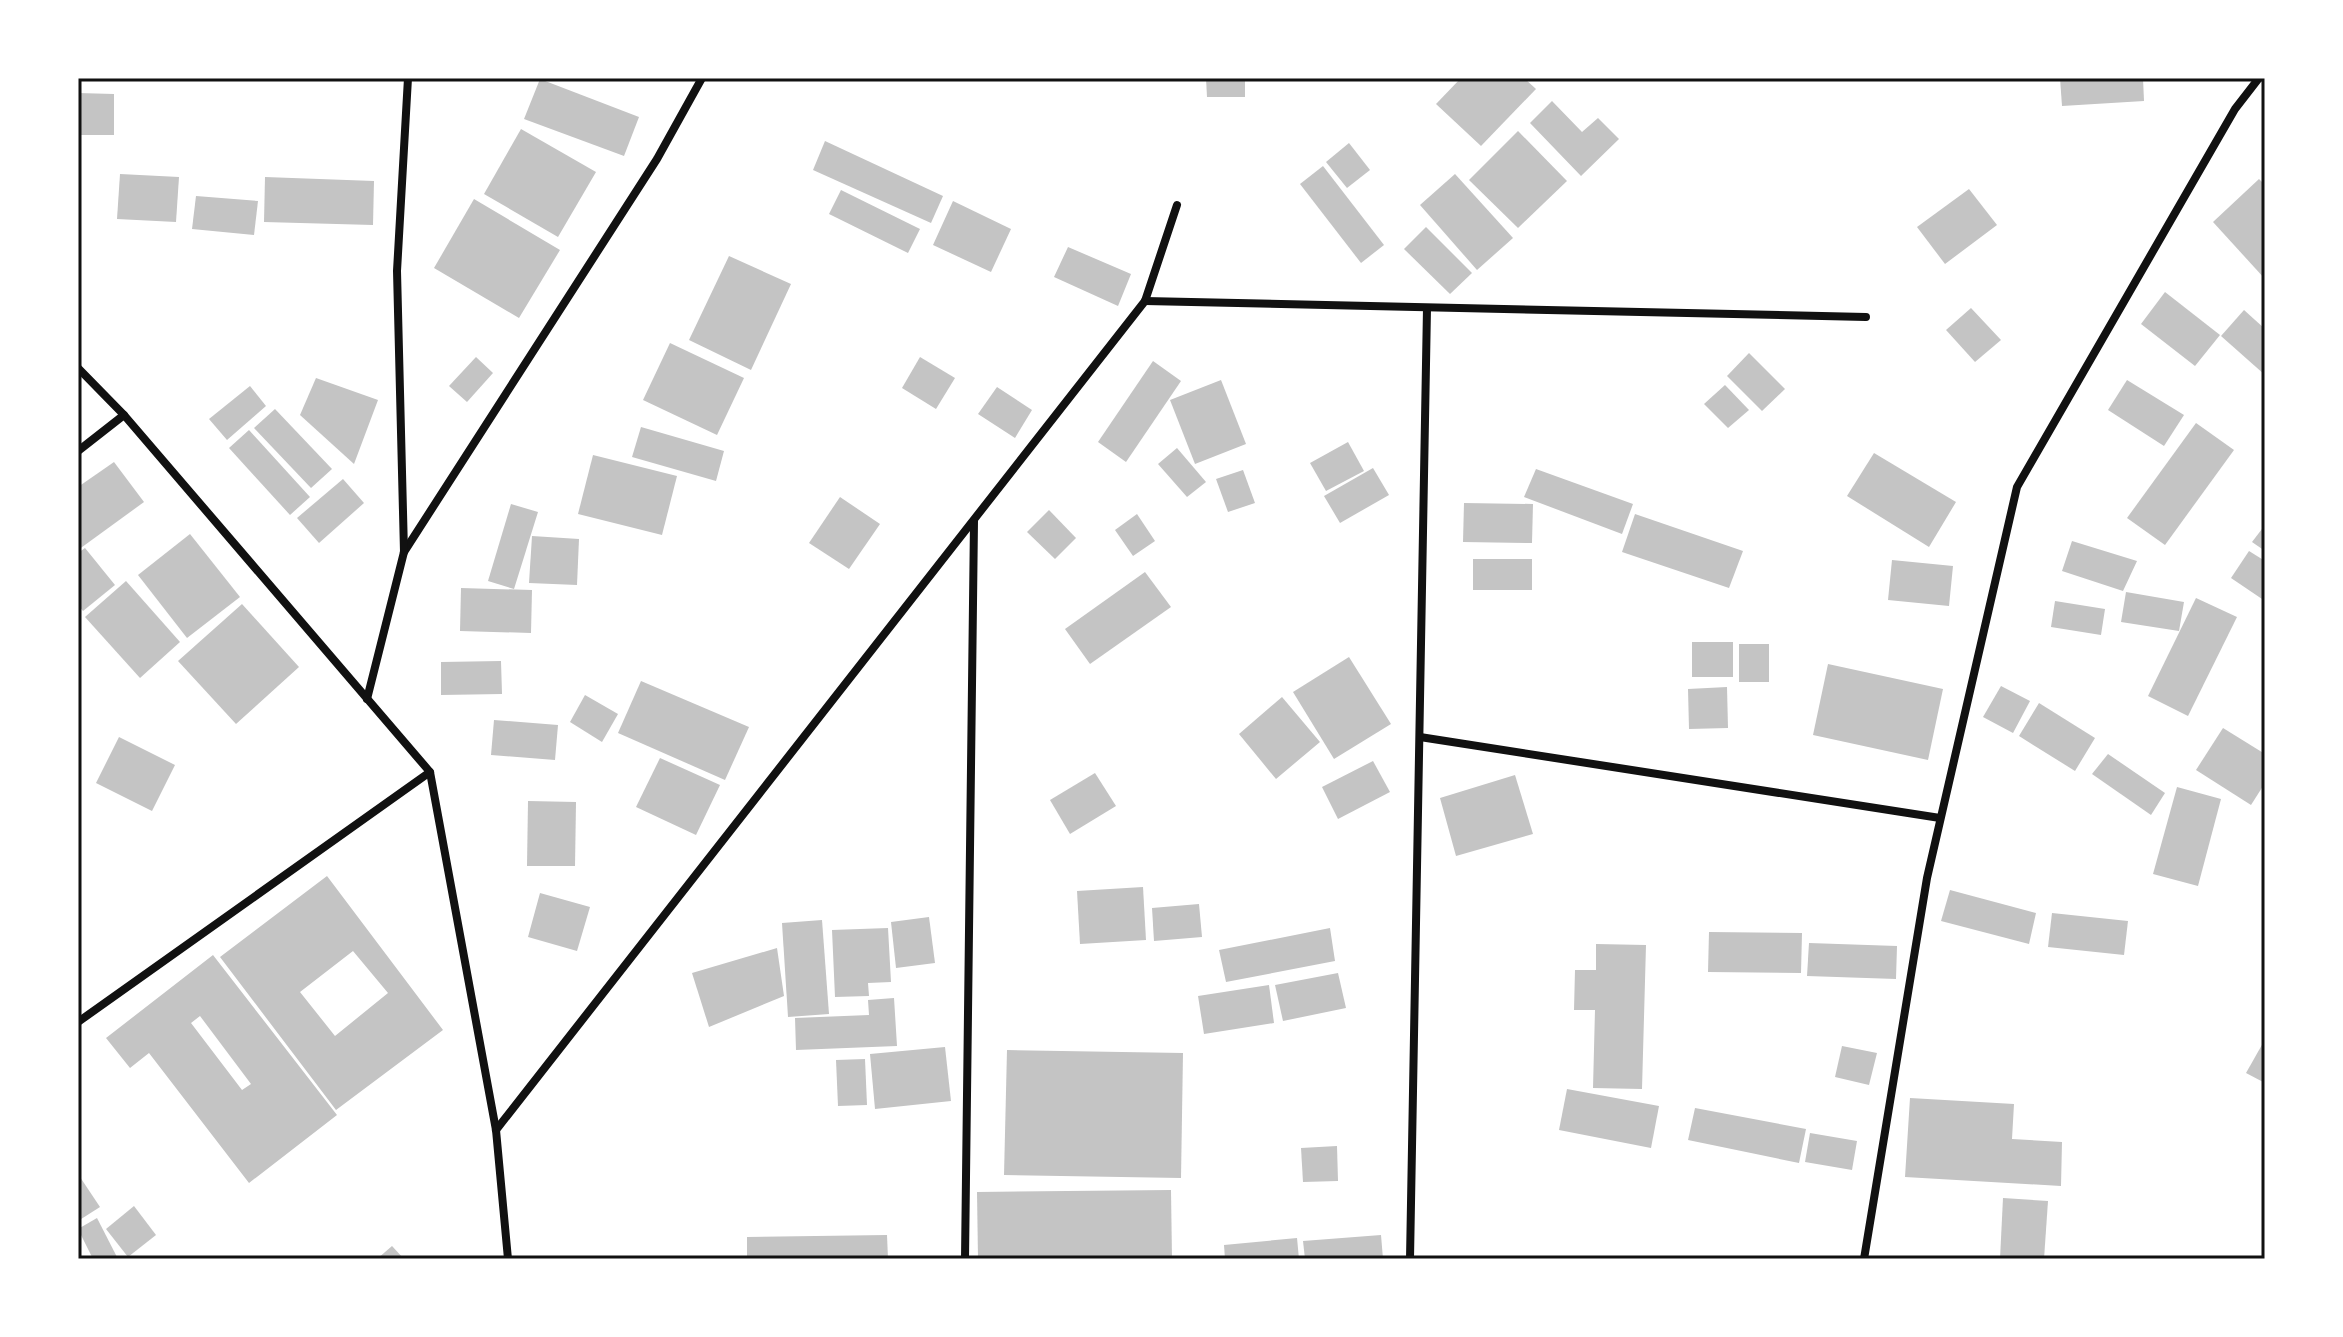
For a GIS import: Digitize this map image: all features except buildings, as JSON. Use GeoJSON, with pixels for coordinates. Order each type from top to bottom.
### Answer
{"type":"FeatureCollection","features":[{"type":"Feature","properties":{"kind":"street"},"geometry":{"type":"LineString","coordinates":[[367,699],[404,552],[397,271],[408,78]]}},
{"type":"Feature","properties":{"kind":"street"},"geometry":{"type":"LineString","coordinates":[[404,552],[657,159],[702,78]]}},
{"type":"Feature","properties":{"kind":"street"},"geometry":{"type":"LineString","coordinates":[[1864,1259],[1927,878],[2017,487],[2235,109],[2259,78]]}},
{"type":"Feature","properties":{"kind":"street"},"geometry":{"type":"LineString","coordinates":[[496,1130],[1145,301],[1177,205]]}},
{"type":"Feature","properties":{"kind":"street"},"geometry":{"type":"LineString","coordinates":[[1145,301],[1866,317]]}},
{"type":"Feature","properties":{"kind":"street"},"geometry":{"type":"LineString","coordinates":[[1410,1259],[1427,308]]}},
{"type":"Feature","properties":{"kind":"street"},"geometry":{"type":"LineString","coordinates":[[78,368],[124,415],[430,772],[496,1130],[508,1259]]}},
{"type":"Feature","properties":{"kind":"street"},"geometry":{"type":"LineString","coordinates":[[78,451],[124,415]]}},
{"type":"Feature","properties":{"kind":"street"},"geometry":{"type":"LineString","coordinates":[[965,1259],[974,520]]}},
{"type":"Feature","properties":{"kind":"street"},"geometry":{"type":"LineString","coordinates":[[1420,737],[1940,818]]}},
{"type":"Feature","properties":{"kind":"street"},"geometry":{"type":"LineString","coordinates":[[78,1022],[430,772]]}}]}
